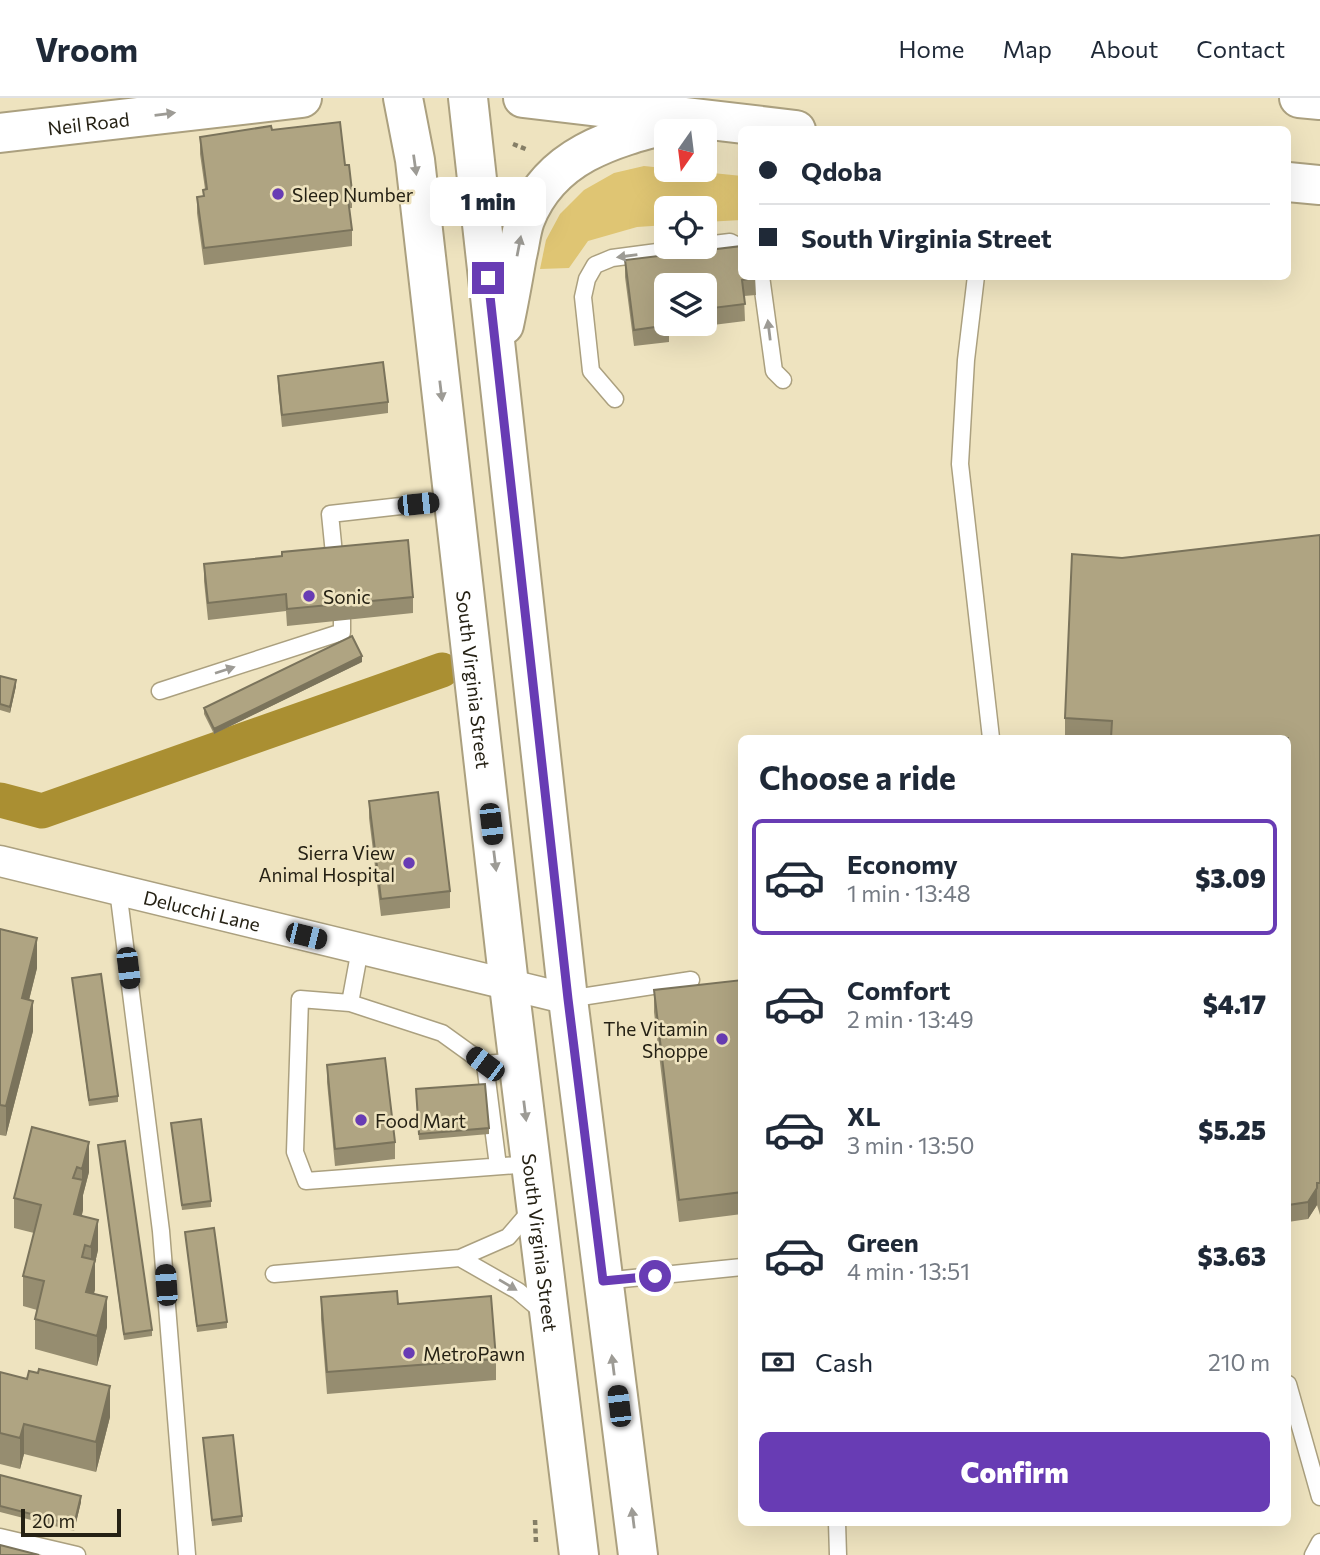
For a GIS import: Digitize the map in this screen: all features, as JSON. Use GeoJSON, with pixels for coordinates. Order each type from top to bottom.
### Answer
{"type":"FeatureCollection","features":[{"type":"Feature","properties":{"kind":"main road","name":"Neil Road"},"geometry":{"type":"LineString","coordinates":[[0,133],[302,98]]}},
{"type":"Feature","properties":{"kind":"main road","name":"South Virginia Street"},"geometry":{"type":"LineString","coordinates":[[403,98],[415,160],[509,985],[502,1063],[514,1165],[537,1203],[579,1555]]}},
{"type":"Feature","properties":{"kind":"main road"},"geometry":{"type":"LineString","coordinates":[[468,98],[568,999],[638,1555]]}},
{"type":"Feature","properties":{"kind":"main road"},"geometry":{"type":"LineString","coordinates":[[523,98],[761,126]]}},
{"type":"Feature","properties":{"kind":"main road"},"geometry":{"type":"LineString","coordinates":[[1299,98],[1320,100]]}},
{"type":"Feature","properties":{"kind":"main road"},"geometry":{"type":"LineString","coordinates":[[497,361],[524,222],[539,190],[560,168],[584,152],[628,135],[690,118]]}},
{"type":"Feature","properties":{"kind":"main road"},"geometry":{"type":"LineString","coordinates":[[1291,183],[1320,185]]}},
{"type":"Feature","properties":{"kind":"street","name":"Delucchi Lane"},"geometry":{"type":"LineString","coordinates":[[0,861],[568,999]]}},
{"type":"Feature","properties":{"kind":"lane"},"geometry":{"type":"LineString","coordinates":[[717,244],[730,242],[738,246]]}},
{"type":"Feature","properties":{"kind":"lane"},"geometry":{"type":"LineString","coordinates":[[615,399],[591,371],[583,297],[587,279],[595,265],[612,258],[654,252]]}},
{"type":"Feature","properties":{"kind":"lane"},"geometry":{"type":"LineString","coordinates":[[762,280],[774,370],[783,380]]}},
{"type":"Feature","properties":{"kind":"lane"},"geometry":{"type":"LineString","coordinates":[[976,280],[966,360],[960,464],[991,735]]}},
{"type":"Feature","properties":{"kind":"lane"},"geometry":{"type":"LineString","coordinates":[[335,564],[330,514],[454,500]]}},
{"type":"Feature","properties":{"kind":"lane"},"geometry":{"type":"LineString","coordinates":[[160,691],[342,632],[342,620]]}},
{"type":"Feature","properties":{"kind":"lane"},"geometry":{"type":"LineString","coordinates":[[118,890],[161,1231],[187,1555]]}},
{"type":"Feature","properties":{"kind":"lane"},"geometry":{"type":"LineString","coordinates":[[351,1003],[360,949]]}},
{"type":"Feature","properties":{"kind":"lane"},"geometry":{"type":"LineString","coordinates":[[568,999],[691,980]]}},
{"type":"Feature","properties":{"kind":"lane"},"geometry":{"type":"LineString","coordinates":[[502,1063],[443,1032],[351,1003],[300,999],[295,1152],[306,1181],[514,1165]]}},
{"type":"Feature","properties":{"kind":"lane"},"geometry":{"type":"LineString","coordinates":[[274,1274],[460,1258],[508,1237],[537,1203]]}},
{"type":"Feature","properties":{"kind":"lane"},"geometry":{"type":"LineString","coordinates":[[460,1258],[518,1291],[551,1319]]}},
{"type":"Feature","properties":{"kind":"lane"},"geometry":{"type":"LineString","coordinates":[[603,1281],[738,1267]]}},
{"type":"Feature","properties":{"kind":"lane"},"geometry":{"type":"LineString","coordinates":[[1291,1395],[1320,1497]]}},
{"type":"Feature","properties":{"kind":"lane"},"geometry":{"type":"LineString","coordinates":[[837,1526],[838,1555]]}},
{"type":"Feature","properties":{"kind":"lane"},"geometry":{"type":"LineString","coordinates":[[0,1537],[77,1555]]}},
{"type":"Feature","properties":{"kind":"lane"},"geometry":{"type":"LineString","coordinates":[[1313,1555],[1320,1542]]}},
{"type":"Feature","properties":{"kind":"shaded area"},"geometry":{"type":"Polygon","coordinates":[[[644,166],[654,167],[654,182],[718,182],[718,174],[738,176],[738,220],[717,221],[717,196],[654,196],[654,226],[637,227],[588,241],[569,268],[540,269],[546,240],[560,214],[584,190],[614,173],[644,166]]]}},
{"type":"Feature","properties":{"kind":"building","name":"Sleep Number"},"geometry":{"type":"Polygon","coordinates":[[[340,122],[345,165],[349,165],[352,191],[347,191],[352,230],[204,248],[197,197],[204,196],[203,190],[207,189],[200,137],[271,126],[272,130],[340,122]]]}},
{"type":"Feature","properties":{"kind":"building"},"geometry":{"type":"Polygon","coordinates":[[[738,246],[738,280],[742,280],[745,304],[717,308],[717,273],[654,273],[654,327],[634,330],[625,260],[654,257],[654,259],[717,259],[717,249],[738,246]]]}},
{"type":"Feature","properties":{"kind":"building"},"geometry":{"type":"Polygon","coordinates":[[[383,362],[388,402],[282,415],[278,376],[383,362]]]}},
{"type":"Feature","properties":{"kind":"building"},"geometry":{"type":"Polygon","coordinates":[[[1320,535],[1320,1183],[1317,1183],[1317,1188],[1308,1202],[1291,1205],[1291,735],[1111,735],[1112,721],[1065,718],[1072,554],[1122,558],[1320,535]]]}},
{"type":"Feature","properties":{"kind":"building","name":"Sonic"},"geometry":{"type":"Polygon","coordinates":[[[408,540],[413,597],[287,609],[286,594],[208,603],[204,564],[282,556],[282,552],[408,540]]]}},
{"type":"Feature","properties":{"kind":"building"},"geometry":{"type":"Polygon","coordinates":[[[352,636],[362,656],[214,729],[204,708],[352,636]]]}},
{"type":"Feature","properties":{"kind":"building"},"geometry":{"type":"Polygon","coordinates":[[[0,676],[16,680],[10,707],[0,704],[0,676]]]}},
{"type":"Feature","properties":{"kind":"building","name":"Sierra View Animal Hospital"},"geometry":{"type":"Polygon","coordinates":[[[438,792],[450,891],[381,899],[369,801],[438,792]]]}},
{"type":"Feature","properties":{"kind":"building"},"geometry":{"type":"Polygon","coordinates":[[[0,929],[37,938],[22,998],[33,1001],[6,1106],[0,1105],[0,929]]]}},
{"type":"Feature","properties":{"kind":"building"},"geometry":{"type":"Polygon","coordinates":[[[101,974],[118,1096],[89,1100],[72,978],[101,974]]]}},
{"type":"Feature","properties":{"kind":"building"},"geometry":{"type":"Polygon","coordinates":[[[738,980],[738,1193],[679,1200],[654,990],[738,980]]]}},
{"type":"Feature","properties":{"kind":"building","name":"Food Mart"},"geometry":{"type":"Polygon","coordinates":[[[385,1058],[395,1142],[335,1149],[327,1065],[385,1058]]]}},
{"type":"Feature","properties":{"kind":"building"},"geometry":{"type":"Polygon","coordinates":[[[485,1084],[489,1128],[419,1134],[416,1089],[485,1084]]]}},
{"type":"Feature","properties":{"kind":"building"},"geometry":{"type":"Polygon","coordinates":[[[201,1119],[211,1201],[182,1205],[171,1123],[201,1119]]]}},
{"type":"Feature","properties":{"kind":"building"},"geometry":{"type":"Polygon","coordinates":[[[32,1127],[89,1142],[82,1169],[77,1167],[73,1178],[83,1180],[74,1214],[98,1220],[91,1247],[85,1245],[82,1257],[95,1260],[86,1292],[107,1297],[97,1336],[35,1319],[44,1281],[23,1276],[41,1205],[14,1198],[32,1127]]]}},
{"type":"Feature","properties":{"kind":"building"},"geometry":{"type":"Polygon","coordinates":[[[125,1141],[152,1330],[124,1334],[98,1145],[125,1141]]]}},
{"type":"Feature","properties":{"kind":"building"},"geometry":{"type":"Polygon","coordinates":[[[214,1228],[227,1322],[197,1326],[185,1232],[214,1228]]]}},
{"type":"Feature","properties":{"kind":"building","name":"MetroPawn"},"geometry":{"type":"Polygon","coordinates":[[[397,1291],[398,1304],[491,1296],[496,1359],[327,1372],[321,1297],[397,1291]]]}},
{"type":"Feature","properties":{"kind":"building"},"geometry":{"type":"Polygon","coordinates":[[[39,1369],[110,1386],[96,1442],[24,1424],[20,1438],[0,1433],[0,1372],[27,1379],[29,1371],[38,1373],[39,1369]]]}},
{"type":"Feature","properties":{"kind":"building"},"geometry":{"type":"Polygon","coordinates":[[[233,1435],[242,1516],[212,1520],[203,1438],[233,1435]]]}},
{"type":"Feature","properties":{"kind":"building"},"geometry":{"type":"Polygon","coordinates":[[[0,1475],[81,1496],[74,1525],[0,1506],[0,1475]]]}},
{"type":"Feature","properties":{"kind":"building"},"geometry":{"type":"Polygon","coordinates":[[[0,1545],[39,1555],[0,1555],[0,1545]]]}},
{"type":"Feature","properties":{"kind":"waterway"},"geometry":{"type":"LineString","coordinates":[[0,800],[42,811],[442,670]]}},
{"type":"Feature","properties":{"kind":"place","name":"Sleep Number"},"geometry":{"type":"Point","coordinates":[278,194]}},
{"type":"Feature","properties":{"kind":"place","name":"Sonic"},"geometry":{"type":"Point","coordinates":[309,596]}},
{"type":"Feature","properties":{"kind":"place","name":"Sierra View Animal Hospital"},"geometry":{"type":"Point","coordinates":[409,863]}},
{"type":"Feature","properties":{"kind":"place","name":"The Vitamin Shoppe"},"geometry":{"type":"Point","coordinates":[722,1039]}},
{"type":"Feature","properties":{"kind":"place","name":"Food Mart"},"geometry":{"type":"Point","coordinates":[361,1120]}},
{"type":"Feature","properties":{"kind":"place","name":"MetroPawn"},"geometry":{"type":"Point","coordinates":[409,1353]}},
{"type":"Feature","properties":{"kind":"route"},"geometry":{"type":"LineString","coordinates":[[488,278],[568,999],[603,1281],[655,1276]]}}]}
